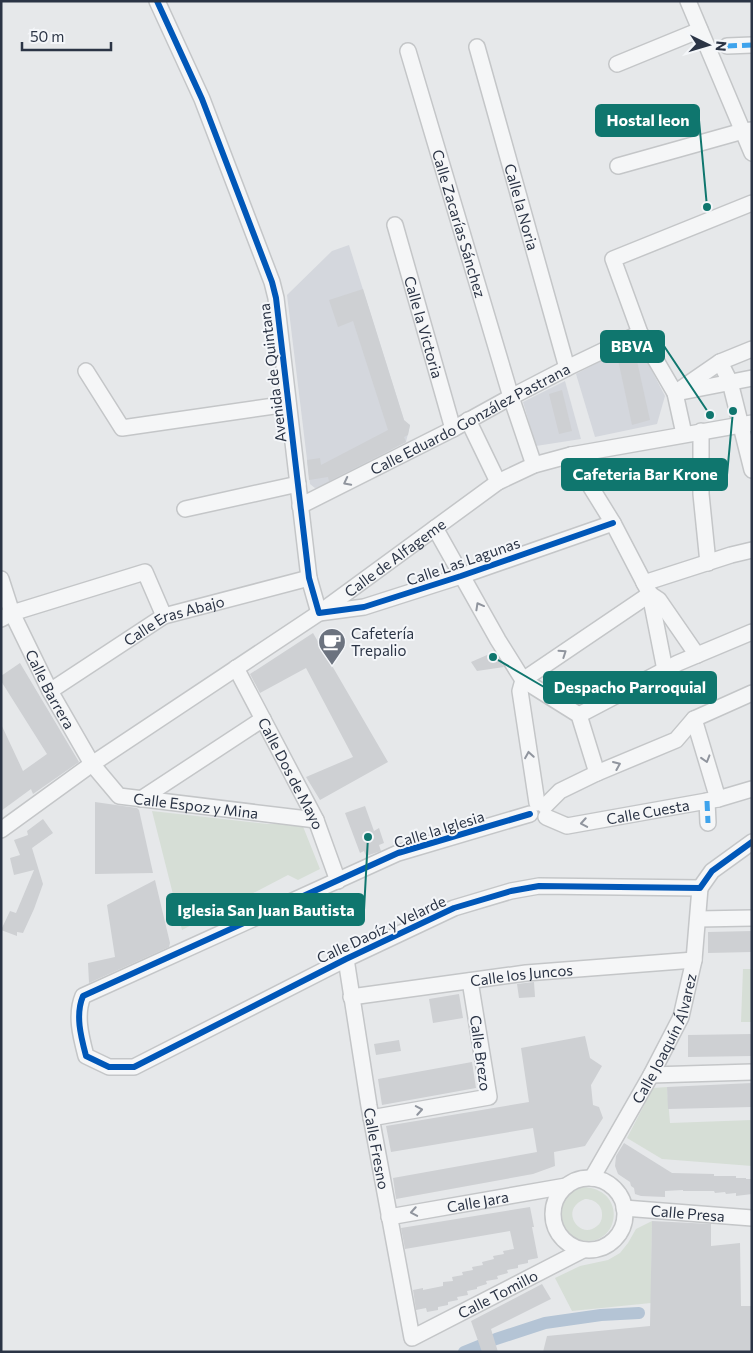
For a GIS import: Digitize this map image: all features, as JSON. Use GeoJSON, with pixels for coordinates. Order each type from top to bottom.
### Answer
{"type":"FeatureCollection","features":[{"type":"Feature","properties":{"kind":"street","name":"Avenida de Quintana"},"geometry":{"type":"LineString","coordinates":[[157,1],[202,99],[272,282],[276,298],[309,578],[319,613]]}},
{"type":"Feature","properties":{"kind":"street"},"geometry":{"type":"LineString","coordinates":[[688,1],[747,130],[752,153]]}},
{"type":"Feature","properties":{"kind":"street"},"geometry":{"type":"LineString","coordinates":[[617,64],[700,30]]}},
{"type":"Feature","properties":{"kind":"street"},"geometry":{"type":"LineString","coordinates":[[726,46],[752,44]]}},
{"type":"Feature","properties":{"kind":"street","name":"Calle la Noria"},"geometry":{"type":"LineString","coordinates":[[477,47],[567,368]]}},
{"type":"Feature","properties":{"kind":"street","name":"Calle Zacarías Sánchez"},"geometry":{"type":"LineString","coordinates":[[408,51],[511,397],[534,466]]}},
{"type":"Feature","properties":{"kind":"street"},"geometry":{"type":"LineString","coordinates":[[618,166],[747,130]]}},
{"type":"Feature","properties":{"kind":"street"},"geometry":{"type":"LineString","coordinates":[[684,434],[675,393],[640,333],[613,260],[752,203]]}},
{"type":"Feature","properties":{"kind":"street","name":"Calle la Victoria"},"geometry":{"type":"LineString","coordinates":[[395,225],[453,430]]}},
{"type":"Feature","properties":{"kind":"street","name":"Calle Eduardo González Pastrana"},"geometry":{"type":"LineString","coordinates":[[300,506],[453,430],[468,420],[567,368],[640,333]]}},
{"type":"Feature","properties":{"kind":"street"},"geometry":{"type":"LineString","coordinates":[[675,393],[720,362],[752,349]]}},
{"type":"Feature","properties":{"kind":"street"},"geometry":{"type":"LineString","coordinates":[[720,362],[746,423],[752,470]]}},
{"type":"Feature","properties":{"kind":"street"},"geometry":{"type":"LineString","coordinates":[[86,371],[122,428],[288,404]]}},
{"type":"Feature","properties":{"kind":"street"},"geometry":{"type":"LineString","coordinates":[[675,393],[752,378]]}},
{"type":"Feature","properties":{"kind":"street"},"geometry":{"type":"LineString","coordinates":[[468,420],[498,482]]}},
{"type":"Feature","properties":{"kind":"street","name":"Calle de Alfageme"},"geometry":{"type":"LineString","coordinates":[[1,830],[92,764],[319,613],[498,482],[534,466],[571,455],[746,423]]}},
{"type":"Feature","properties":{"kind":"street"},"geometry":{"type":"LineString","coordinates":[[701,431],[701,494],[708,563]]}},
{"type":"Feature","properties":{"kind":"street"},"geometry":{"type":"LineString","coordinates":[[571,455],[612,523],[647,588],[665,670]]}},
{"type":"Feature","properties":{"kind":"street"},"geometry":{"type":"LineString","coordinates":[[185,508],[298,484]]}},
{"type":"Feature","properties":{"kind":"street","name":"Calle Las Lagunas"},"geometry":{"type":"LineString","coordinates":[[319,613],[364,607],[462,576],[612,523]]}},
{"type":"Feature","properties":{"kind":"street"},"geometry":{"type":"LineString","coordinates":[[435,528],[498,640],[523,680],[580,715],[597,773]]}},
{"type":"Feature","properties":{"kind":"street"},"geometry":{"type":"LineString","coordinates":[[539,810],[520,692],[523,680],[647,588],[731,555],[751,555]]}},
{"type":"Feature","properties":{"kind":"street"},"geometry":{"type":"LineString","coordinates":[[6,616],[145,572],[164,616]]}},
{"type":"Feature","properties":{"kind":"street","name":"Calle Eras Abajo"},"geometry":{"type":"LineString","coordinates":[[50,691],[164,616],[309,578]]}},
{"type":"Feature","properties":{"kind":"street","name":"Calle Barrera"},"geometry":{"type":"LineString","coordinates":[[1,579],[6,616],[92,764]]}},
{"type":"Feature","properties":{"kind":"street"},"geometry":{"type":"LineString","coordinates":[[647,588],[659,600],[698,655]]}},
{"type":"Feature","properties":{"kind":"street"},"geometry":{"type":"LineString","coordinates":[[580,715],[665,670],[752,632]]}},
{"type":"Feature","properties":{"kind":"street","name":"Calle Dos de Mayo"},"geometry":{"type":"LineString","coordinates":[[236,668],[316,820],[338,880]]}},
{"type":"Feature","properties":{"kind":"street","name":"Calle la Iglesia"},"geometry":{"type":"LineString","coordinates":[[676,740],[694,719],[752,693]]}},
{"type":"Feature","properties":{"kind":"street"},"geometry":{"type":"LineString","coordinates":[[141,799],[263,719]]}},
{"type":"Feature","properties":{"kind":"street"},"geometry":{"type":"LineString","coordinates":[[694,719],[713,800],[708,823]]}},
{"type":"Feature","properties":{"kind":"street","name":"Calle la Iglesia"},"geometry":{"type":"LineString","coordinates":[[83,996],[398,853],[539,810],[560,791],[597,773],[676,740],[699,738]]}},
{"type":"Feature","properties":{"kind":"street","name":"Calle Espoz y Mina"},"geometry":{"type":"LineString","coordinates":[[92,764],[119,796],[316,820]]}},
{"type":"Feature","properties":{"kind":"street","name":"Calle Cuesta"},"geometry":{"type":"LineString","coordinates":[[539,810],[567,826],[713,800],[752,789]]}},
{"type":"Feature","properties":{"kind":"street"},"geometry":{"type":"LineString","coordinates":[[700,888],[712,871],[752,842]]}},
{"type":"Feature","properties":{"kind":"street","name":"Calle Daoíz y Velarde"},"geometry":{"type":"LineString","coordinates":[[83,996],[80,1003],[80,1029],[86,1056],[109,1067],[134,1067],[346,959],[454,908],[511,891],[539,886],[700,888]]}},
{"type":"Feature","properties":{"kind":"street","name":"Calle Joaquín Álvarez"},"geometry":{"type":"LineString","coordinates":[[592,1178],[651,1076],[681,1017],[694,960],[700,888]]}},
{"type":"Feature","properties":{"kind":"street"},"geometry":{"type":"LineString","coordinates":[[698,920],[752,918]]}},
{"type":"Feature","properties":{"kind":"street","name":"Calle Fresno"},"geometry":{"type":"LineString","coordinates":[[346,959],[371,1118],[412,1338]]}},
{"type":"Feature","properties":{"kind":"street","name":"Calle los Juncos"},"geometry":{"type":"LineString","coordinates":[[352,997],[526,973],[694,960]]}},
{"type":"Feature","properties":{"kind":"street","name":"Calle Brezo"},"geometry":{"type":"LineString","coordinates":[[371,1118],[489,1097],[470,981]]}},
{"type":"Feature","properties":{"kind":"street"},"geometry":{"type":"LineString","coordinates":[[651,1076],[752,1072]]}},
{"type":"Feature","properties":{"kind":"street"},"geometry":{"type":"LineString","coordinates":[[592,1178],[603,1181],[613,1188],[620,1197],[624,1208],[624,1219],[621,1230],[615,1239],[596,1250],[583,1250],[568,1244],[559,1235],[554,1222],[553,1209],[557,1196],[566,1186],[578,1180],[592,1178]]}},
{"type":"Feature","properties":{"kind":"street","name":"Calle Jara"},"geometry":{"type":"LineString","coordinates":[[389,1216],[566,1186]]}},
{"type":"Feature","properties":{"kind":"street","name":"Calle Presa"},"geometry":{"type":"LineString","coordinates":[[624,1208],[752,1218]]}},
{"type":"Feature","properties":{"kind":"street","name":"Calle Tomillo"},"geometry":{"type":"LineString","coordinates":[[412,1338],[583,1250]]}},
{"type":"Feature","properties":{"kind":"shaded area"},"geometry":{"type":"Polygon","coordinates":[[[349,245],[405,423],[410,425],[406,442],[322,487],[315,488],[310,484],[287,295],[332,251],[349,245]]]}},
{"type":"Feature","properties":{"kind":"shaded area"},"geometry":{"type":"Polygon","coordinates":[[[632,345],[640,348],[665,396],[657,424],[595,437],[576,374],[632,345]]]}},
{"type":"Feature","properties":{"kind":"shaded area"},"geometry":{"type":"Polygon","coordinates":[[[565,381],[581,439],[536,446],[523,402],[565,381]]]}},
{"type":"Feature","properties":{"kind":"shaded area"},"geometry":{"type":"Polygon","coordinates":[[[152,811],[268,824],[302,824],[320,869],[298,880],[288,875],[182,930],[152,811]]]}},
{"type":"Feature","properties":{"kind":"shaded area"},"geometry":{"type":"Polygon","coordinates":[[[743,969],[752,969],[752,1022],[741,1022],[743,969]]]}},
{"type":"Feature","properties":{"kind":"shaded area"},"geometry":{"type":"Polygon","coordinates":[[[667,1087],[670,1123],[752,1120],[752,1166],[662,1159],[627,1138],[653,1088],[667,1087]]]}},
{"type":"Feature","properties":{"kind":"shaded area"},"geometry":{"type":"Polygon","coordinates":[[[582,1187],[596,1190],[606,1196],[612,1205],[614,1214],[612,1224],[607,1233],[599,1239],[588,1241],[576,1239],[567,1233],[562,1225],[560,1210],[563,1201],[569,1194],[582,1187]],[[588,1199],[577,1204],[572,1216],[574,1222],[584,1230],[590,1230],[597,1226],[602,1217],[599,1206],[595,1201],[588,1199]]]}},
{"type":"Feature","properties":{"kind":"shaded area"},"geometry":{"type":"Polygon","coordinates":[[[652,1221],[651,1303],[572,1311],[555,1278],[580,1266],[608,1260],[620,1253],[636,1229],[652,1221]]]}},
{"type":"Feature","properties":{"kind":"building"},"geometry":{"type":"Polygon","coordinates":[[[363,289],[404,420],[410,425],[408,435],[404,437],[406,442],[329,481],[328,477],[309,480],[307,460],[320,458],[321,465],[388,430],[353,321],[338,327],[329,300],[363,289]]]}},
{"type":"Feature","properties":{"kind":"building"},"geometry":{"type":"Polygon","coordinates":[[[635,352],[650,420],[632,425],[617,355],[635,352]]]}},
{"type":"Feature","properties":{"kind":"building"},"geometry":{"type":"Polygon","coordinates":[[[562,390],[572,431],[559,434],[549,394],[562,390]]]}},
{"type":"Feature","properties":{"kind":"building"},"geometry":{"type":"Polygon","coordinates":[[[313,633],[388,762],[320,800],[306,777],[353,757],[306,668],[260,693],[250,674],[313,633]]]}},
{"type":"Feature","properties":{"kind":"building"},"geometry":{"type":"Polygon","coordinates":[[[494,652],[504,667],[477,671],[471,662],[494,652]]]}},
{"type":"Feature","properties":{"kind":"building"},"geometry":{"type":"Polygon","coordinates":[[[20,663],[79,762],[33,794],[31,789],[1,811],[1,724],[23,771],[47,754],[1,681],[1,676],[20,663]]]}},
{"type":"Feature","properties":{"kind":"building"},"geometry":{"type":"Polygon","coordinates":[[[95,802],[137,808],[139,810],[153,873],[95,874],[95,802]]]}},
{"type":"Feature","properties":{"kind":"building"},"geometry":{"type":"Polygon","coordinates":[[[365,806],[374,831],[379,828],[384,843],[379,845],[381,851],[366,856],[364,851],[360,853],[345,813],[365,806]]]}},
{"type":"Feature","properties":{"kind":"building"},"geometry":{"type":"Polygon","coordinates":[[[43,819],[53,833],[32,848],[43,884],[23,933],[17,932],[17,936],[1,930],[10,911],[16,913],[34,870],[14,875],[10,858],[20,855],[14,840],[28,835],[27,831],[43,819]]]}},
{"type":"Feature","properties":{"kind":"building"},"geometry":{"type":"Polygon","coordinates":[[[155,880],[170,943],[169,947],[89,983],[88,963],[115,957],[107,905],[155,880]]]}},
{"type":"Feature","properties":{"kind":"building"},"geometry":{"type":"Polygon","coordinates":[[[752,931],[752,952],[708,953],[708,932],[752,931]]]}},
{"type":"Feature","properties":{"kind":"building"},"geometry":{"type":"Polygon","coordinates":[[[534,982],[535,997],[519,998],[517,984],[534,982]]]}},
{"type":"Feature","properties":{"kind":"building"},"geometry":{"type":"Polygon","coordinates":[[[459,994],[463,1018],[433,1023],[429,999],[459,994]]]}},
{"type":"Feature","properties":{"kind":"building"},"geometry":{"type":"Polygon","coordinates":[[[752,1034],[752,1056],[688,1057],[688,1035],[752,1034]]]}},
{"type":"Feature","properties":{"kind":"building"},"geometry":{"type":"Polygon","coordinates":[[[585,1036],[590,1058],[602,1066],[591,1085],[593,1105],[599,1107],[603,1118],[585,1146],[554,1152],[555,1166],[533,1174],[396,1199],[393,1178],[537,1152],[533,1128],[391,1152],[386,1126],[529,1102],[521,1048],[585,1036]]]}},
{"type":"Feature","properties":{"kind":"building"},"geometry":{"type":"Polygon","coordinates":[[[399,1040],[401,1051],[376,1055],[374,1044],[399,1040]]]}},
{"type":"Feature","properties":{"kind":"building"},"geometry":{"type":"Polygon","coordinates":[[[472,1062],[476,1088],[382,1105],[378,1079],[472,1062]]]}},
{"type":"Feature","properties":{"kind":"building"},"geometry":{"type":"Polygon","coordinates":[[[752,1083],[752,1107],[668,1109],[667,1087],[752,1083]]]}},
{"type":"Feature","properties":{"kind":"building"},"geometry":{"type":"Polygon","coordinates":[[[624,1143],[672,1173],[714,1174],[714,1176],[736,1176],[736,1178],[752,1179],[752,1194],[736,1196],[736,1193],[726,1194],[725,1192],[683,1190],[665,1191],[665,1197],[635,1194],[630,1182],[618,1174],[615,1166],[616,1156],[624,1143]]]}},
{"type":"Feature","properties":{"kind":"building"},"geometry":{"type":"Polygon","coordinates":[[[530,1207],[538,1258],[518,1265],[518,1268],[507,1270],[508,1273],[497,1276],[498,1279],[486,1281],[487,1284],[467,1291],[468,1295],[457,1297],[458,1300],[438,1307],[438,1310],[427,1312],[426,1308],[416,1310],[413,1290],[443,1286],[443,1282],[453,1281],[452,1277],[463,1275],[462,1272],[473,1270],[472,1267],[483,1265],[482,1262],[494,1259],[493,1256],[504,1254],[503,1251],[514,1249],[510,1231],[405,1249],[401,1228],[530,1207]]]}},
{"type":"Feature","properties":{"kind":"building"},"geometry":{"type":"Polygon","coordinates":[[[652,1221],[711,1224],[711,1246],[740,1243],[741,1306],[752,1306],[752,1352],[543,1352],[547,1336],[650,1326],[652,1221]]]}},
{"type":"Feature","properties":{"kind":"building"},"geometry":{"type":"Polygon","coordinates":[[[542,1284],[551,1299],[491,1329],[498,1352],[482,1352],[471,1321],[542,1284]]]}},
{"type":"Feature","properties":{"kind":"waterway"},"geometry":{"type":"LineString","coordinates":[[464,1352],[545,1323],[601,1315],[639,1313]]}},
{"type":"Feature","properties":{"kind":"marked path"},"geometry":{"type":"LineString","coordinates":[[727,46],[752,45]]}},
{"type":"Feature","properties":{"kind":"marked path"},"geometry":{"type":"LineString","coordinates":[[707,801],[708,823]]}},
{"type":"Feature","properties":{"kind":"cycle path"},"geometry":{"type":"LineString","coordinates":[[157,1],[202,99],[272,282],[276,298],[309,578],[319,613],[364,607],[461,576],[613,523]]}},
{"type":"Feature","properties":{"kind":"cycle path"},"geometry":{"type":"LineString","coordinates":[[530,814],[398,853],[83,996],[79,1018],[86,1056],[109,1067],[134,1067],[346,959],[454,908],[511,891],[539,886],[700,888],[712,871],[752,842]]}},
{"type":"Feature","properties":{"kind":"place","name":"Hostal leon"},"geometry":{"type":"Point","coordinates":[707,207]}},
{"type":"Feature","properties":{"kind":"place","name":"Cafeteria Bar Krone"},"geometry":{"type":"Point","coordinates":[733,411]}},
{"type":"Feature","properties":{"kind":"place","name":"BBVA"},"geometry":{"type":"Point","coordinates":[710,415]}},
{"type":"Feature","properties":{"kind":"place","name":"Despacho Parroquial"},"geometry":{"type":"Point","coordinates":[493,657]}},
{"type":"Feature","properties":{"kind":"place","name":"Cafetería Trepalio"},"geometry":{"type":"Point","coordinates":[332,666]}},
{"type":"Feature","properties":{"kind":"place","name":"Iglesia San Juan Bautista"},"geometry":{"type":"Point","coordinates":[368,837]}}]}
